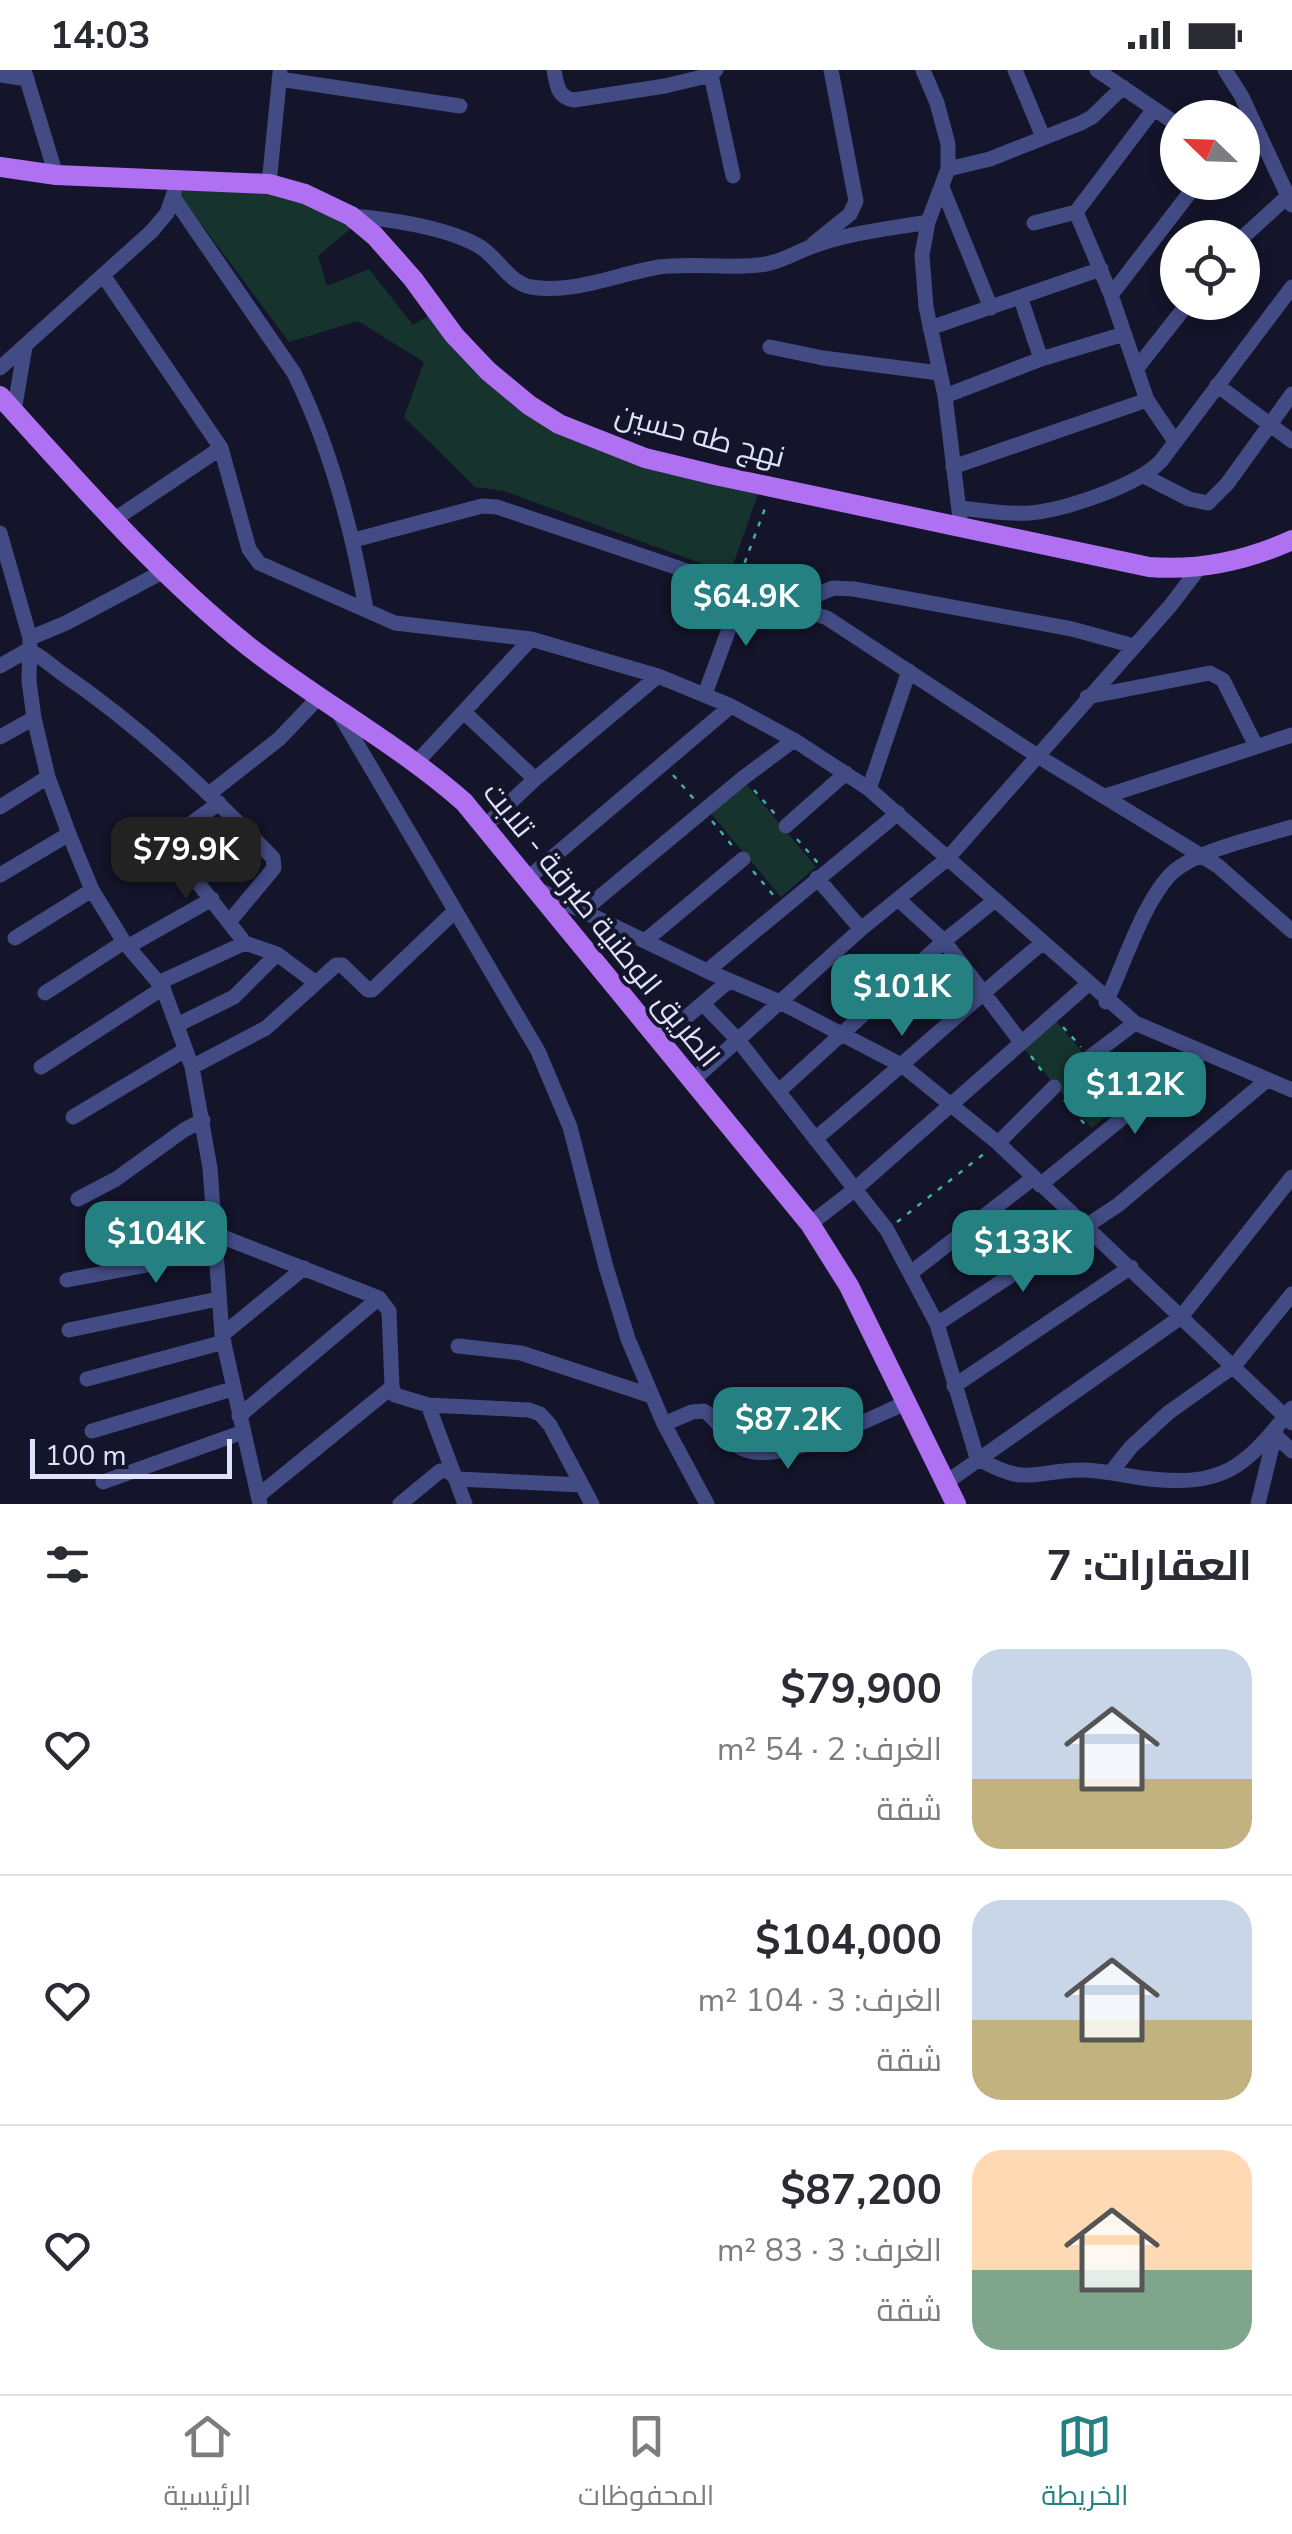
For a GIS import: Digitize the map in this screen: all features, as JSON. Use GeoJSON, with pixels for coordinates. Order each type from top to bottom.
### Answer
{"type":"FeatureCollection","features":[{"type":"Feature","properties":{"kind":"main road","name":"نهج طه حسين"},"geometry":{"type":"LineString","coordinates":[[0,167],[174,188],[269,184],[305,194],[351,216],[400,265],[466,348],[529,405],[560,424],[646,458],[773,487],[960,518],[1149,567],[1200,568],[1252,556],[1292,540]]}},
{"type":"Feature","properties":{"kind":"main road","name":"الطريق الوطنية طبرقة - تلابت"},"geometry":{"type":"LineString","coordinates":[[7,404],[199,605],[318,698],[417,762],[464,802],[810,1224],[849,1286],[956,1504]]}},
{"type":"Feature","properties":{"kind":"street"},"geometry":{"type":"LineString","coordinates":[[554,70],[559,93],[574,100],[664,78],[713,72],[733,176]]}},
{"type":"Feature","properties":{"kind":"street"},"geometry":{"type":"LineString","coordinates":[[351,216],[382,219],[468,241],[494,258],[517,282],[531,286],[580,284],[658,267],[762,265],[786,260],[808,248],[850,214],[856,202],[831,70]]}},
{"type":"Feature","properties":{"kind":"street"},"geometry":{"type":"LineString","coordinates":[[923,70],[945,127],[948,170],[928,222],[922,255],[960,518],[1043,511],[1144,476],[1161,461],[1292,287]]}},
{"type":"Feature","properties":{"kind":"street"},"geometry":{"type":"LineString","coordinates":[[1015,70],[1043,137]]}},
{"type":"Feature","properties":{"kind":"street"},"geometry":{"type":"LineString","coordinates":[[1098,70],[1160,113]]}},
{"type":"Feature","properties":{"kind":"street"},"geometry":{"type":"LineString","coordinates":[[1225,70],[1237,100]]}},
{"type":"Feature","properties":{"kind":"street"},"geometry":{"type":"LineString","coordinates":[[0,75],[25,74],[56,175]]}},
{"type":"Feature","properties":{"kind":"street"},"geometry":{"type":"LineString","coordinates":[[269,184],[280,74],[460,106]]}},
{"type":"Feature","properties":{"kind":"street"},"geometry":{"type":"LineString","coordinates":[[948,170],[990,158],[1092,117],[1123,87]]}},
{"type":"Feature","properties":{"kind":"street"},"geometry":{"type":"LineString","coordinates":[[1034,223],[1076,212],[1154,109]]}},
{"type":"Feature","properties":{"kind":"street"},"geometry":{"type":"LineString","coordinates":[[1260,150],[1290,201],[1260,224]]}},
{"type":"Feature","properties":{"kind":"street"},"geometry":{"type":"LineString","coordinates":[[942,186],[990,308]]}},
{"type":"Feature","properties":{"kind":"street"},"geometry":{"type":"LineString","coordinates":[[0,368],[152,231],[167,213],[174,188]]}},
{"type":"Feature","properties":{"kind":"street"},"geometry":{"type":"LineString","coordinates":[[174,188],[294,372],[309,402],[354,540],[366,609]]}},
{"type":"Feature","properties":{"kind":"street"},"geometry":{"type":"LineString","coordinates":[[1112,296],[1184,200]]}},
{"type":"Feature","properties":{"kind":"street"},"geometry":{"type":"LineString","coordinates":[[1076,212],[1112,296],[1147,400],[1174,440]]}},
{"type":"Feature","properties":{"kind":"street"},"geometry":{"type":"LineString","coordinates":[[808,248],[928,222]]}},
{"type":"Feature","properties":{"kind":"street"},"geometry":{"type":"LineString","coordinates":[[930,328],[1101,268]]}},
{"type":"Feature","properties":{"kind":"street"},"geometry":{"type":"LineString","coordinates":[[103,276],[220,448],[252,557],[396,623],[531,640],[658,676],[731,706],[794,740],[869,790],[1135,1024],[1292,1090]]}},
{"type":"Feature","properties":{"kind":"street"},"geometry":{"type":"LineString","coordinates":[[1022,298],[1042,359]]}},
{"type":"Feature","properties":{"kind":"street"},"geometry":{"type":"LineString","coordinates":[[1137,368],[1175,320]]}},
{"type":"Feature","properties":{"kind":"street"},"geometry":{"type":"LineString","coordinates":[[945,396],[1042,359],[1124,334]]}},
{"type":"Feature","properties":{"kind":"street"},"geometry":{"type":"LineString","coordinates":[[770,346],[823,358],[939,373]]}},
{"type":"Feature","properties":{"kind":"street"},"geometry":{"type":"LineString","coordinates":[[7,404],[25,347]]}},
{"type":"Feature","properties":{"kind":"street"},"geometry":{"type":"LineString","coordinates":[[1217,385],[1292,442]]}},
{"type":"Feature","properties":{"kind":"street"},"geometry":{"type":"LineString","coordinates":[[1144,476],[1189,499],[1208,503],[1292,394]]}},
{"type":"Feature","properties":{"kind":"street"},"geometry":{"type":"LineString","coordinates":[[953,467],[1147,400]]}},
{"type":"Feature","properties":{"kind":"street"},"geometry":{"type":"LineString","coordinates":[[115,520],[220,448]]}},
{"type":"Feature","properties":{"kind":"street"},"geometry":{"type":"LineString","coordinates":[[354,540],[482,506],[497,507],[827,618],[1036,755],[1204,856],[1292,931]]}},
{"type":"Feature","properties":{"kind":"street"},"geometry":{"type":"LineString","coordinates":[[1,539],[4,568],[29,644],[34,718],[48,777],[92,890],[160,986],[192,1066],[203,1120],[223,1338],[259,1500],[392,1387]]}},
{"type":"Feature","properties":{"kind":"street"},"geometry":{"type":"LineString","coordinates":[[691,1082],[861,929],[947,859],[1200,568]]}},
{"type":"Feature","properties":{"kind":"street"},"geometry":{"type":"LineString","coordinates":[[0,666],[29,644],[166,570]]}},
{"type":"Feature","properties":{"kind":"street"},"geometry":{"type":"LineString","coordinates":[[705,694],[740,587]]}},
{"type":"Feature","properties":{"kind":"street"},"geometry":{"type":"LineString","coordinates":[[793,606],[832,588],[854,589],[1072,629],[1134,646]]}},
{"type":"Feature","properties":{"kind":"street"},"geometry":{"type":"LineString","coordinates":[[417,762],[531,640]]}},
{"type":"Feature","properties":{"kind":"street"},"geometry":{"type":"LineString","coordinates":[[29,644],[214,798],[276,863],[229,922]]}},
{"type":"Feature","properties":{"kind":"street"},"geometry":{"type":"LineString","coordinates":[[869,790],[908,672]]}},
{"type":"Feature","properties":{"kind":"street"},"geometry":{"type":"LineString","coordinates":[[1087,697],[1210,674],[1223,680],[1256,746]]}},
{"type":"Feature","properties":{"kind":"street"},"geometry":{"type":"LineString","coordinates":[[484,827],[658,676]]}},
{"type":"Feature","properties":{"kind":"street"},"geometry":{"type":"LineString","coordinates":[[316,983],[277,954],[245,943],[170,844],[318,698]]}},
{"type":"Feature","properties":{"kind":"street"},"geometry":{"type":"LineString","coordinates":[[731,706],[531,884],[707,972],[780,1002],[903,1066],[998,1143],[1234,1366],[1284,1422],[1292,1451]]}},
{"type":"Feature","properties":{"kind":"street"},"geometry":{"type":"LineString","coordinates":[[337,710],[538,1051],[570,1127],[628,1339],[664,1424],[706,1504]]}},
{"type":"Feature","properties":{"kind":"street"},"geometry":{"type":"LineString","coordinates":[[465,713],[535,779]]}},
{"type":"Feature","properties":{"kind":"street"},"geometry":{"type":"LineString","coordinates":[[0,737],[34,718]]}},
{"type":"Feature","properties":{"kind":"street"},"geometry":{"type":"LineString","coordinates":[[1106,796],[1292,735]]}},
{"type":"Feature","properties":{"kind":"street"},"geometry":{"type":"LineString","coordinates":[[584,910],[794,740]]}},
{"type":"Feature","properties":{"kind":"street"},"geometry":{"type":"LineString","coordinates":[[786,826],[846,773]]}},
{"type":"Feature","properties":{"kind":"street"},"geometry":{"type":"LineString","coordinates":[[0,807],[48,777]]}},
{"type":"Feature","properties":{"kind":"street"},"geometry":{"type":"LineString","coordinates":[[707,972],[898,813]]}},
{"type":"Feature","properties":{"kind":"street"},"geometry":{"type":"LineString","coordinates":[[1106,1002],[1152,902],[1170,874],[1204,856],[1292,827]]}},
{"type":"Feature","properties":{"kind":"street"},"geometry":{"type":"LineString","coordinates":[[0,875],[69,834]]}},
{"type":"Feature","properties":{"kind":"street"},"geometry":{"type":"LineString","coordinates":[[646,940],[744,859]]}},
{"type":"Feature","properties":{"kind":"street"},"geometry":{"type":"LineString","coordinates":[[817,878],[861,929]]}},
{"type":"Feature","properties":{"kind":"street"},"geometry":{"type":"LineString","coordinates":[[15,938],[92,890]]}},
{"type":"Feature","properties":{"kind":"street"},"geometry":{"type":"LineString","coordinates":[[898,898],[944,942],[1021,1042]]}},
{"type":"Feature","properties":{"kind":"street"},"geometry":{"type":"LineString","coordinates":[[45,992],[212,899]]}},
{"type":"Feature","properties":{"kind":"street"},"geometry":{"type":"LineString","coordinates":[[779,1090],[994,901]]}},
{"type":"Feature","properties":{"kind":"street"},"geometry":{"type":"LineString","coordinates":[[192,1066],[266,1028],[339,964],[372,990],[455,911]]}},
{"type":"Feature","properties":{"kind":"street"},"geometry":{"type":"LineString","coordinates":[[41,1066],[160,986],[245,943]]}},
{"type":"Feature","properties":{"kind":"street"},"geometry":{"type":"LineString","coordinates":[[814,1139],[1041,944]]}},
{"type":"Feature","properties":{"kind":"street"},"geometry":{"type":"LineString","coordinates":[[177,1025],[234,997],[277,954]]}},
{"type":"Feature","properties":{"kind":"street"},"geometry":{"type":"LineString","coordinates":[[658,1041],[729,981]]}},
{"type":"Feature","properties":{"kind":"street"},"geometry":{"type":"LineString","coordinates":[[810,1224],[854,1190],[1087,984]]}},
{"type":"Feature","properties":{"kind":"street"},"geometry":{"type":"LineString","coordinates":[[704,1005],[779,1090],[887,1230],[936,1324],[977,1458],[1003,1472],[1028,1478],[1078,1470],[1198,1480],[1230,1470],[1252,1456],[1284,1422]]}},
{"type":"Feature","properties":{"kind":"street"},"geometry":{"type":"LineString","coordinates":[[1090,1057],[1135,1024]]}},
{"type":"Feature","properties":{"kind":"street"},"geometry":{"type":"LineString","coordinates":[[73,1118],[186,1050]]}},
{"type":"Feature","properties":{"kind":"street"},"geometry":{"type":"LineString","coordinates":[[912,1272],[1201,1054]]}},
{"type":"Feature","properties":{"kind":"street"},"geometry":{"type":"LineString","coordinates":[[936,1324],[1118,1205],[1268,1080]]}},
{"type":"Feature","properties":{"kind":"street"},"geometry":{"type":"LineString","coordinates":[[998,1143],[1054,1088]]}},
{"type":"Feature","properties":{"kind":"street"},"geometry":{"type":"LineString","coordinates":[[78,1198],[116,1179],[203,1120]]}},
{"type":"Feature","properties":{"kind":"street"},"geometry":{"type":"LineString","coordinates":[[944,1484],[1181,1317],[1292,1177]]}},
{"type":"Feature","properties":{"kind":"street"},"geometry":{"type":"LineString","coordinates":[[67,1280],[158,1263],[162,1257],[161,1235],[167,1226],[214,1228],[379,1298],[389,1311],[395,1396],[428,1404],[529,1410],[540,1414],[592,1504]]}},
{"type":"Feature","properties":{"kind":"street"},"geometry":{"type":"LineString","coordinates":[[954,1386],[1131,1267]]}},
{"type":"Feature","properties":{"kind":"street"},"geometry":{"type":"LineString","coordinates":[[87,1379],[223,1338],[304,1268]]}},
{"type":"Feature","properties":{"kind":"street"},"geometry":{"type":"LineString","coordinates":[[1112,1472],[1131,1446],[1168,1413],[1234,1366],[1292,1294]]}},
{"type":"Feature","properties":{"kind":"street"},"geometry":{"type":"LineString","coordinates":[[103,1482],[241,1424],[379,1298]]}},
{"type":"Feature","properties":{"kind":"street"},"geometry":{"type":"LineString","coordinates":[[69,1330],[218,1299]]}},
{"type":"Feature","properties":{"kind":"street"},"geometry":{"type":"LineString","coordinates":[[458,1346],[521,1354],[652,1396]]}},
{"type":"Feature","properties":{"kind":"street"},"geometry":{"type":"LineString","coordinates":[[92,1431],[232,1389]]}},
{"type":"Feature","properties":{"kind":"street"},"geometry":{"type":"LineString","coordinates":[[664,1424],[704,1411],[735,1446],[772,1454],[906,1403]]}},
{"type":"Feature","properties":{"kind":"street"},"geometry":{"type":"LineString","coordinates":[[428,1404],[465,1504]]}},
{"type":"Feature","properties":{"kind":"street"},"geometry":{"type":"LineString","coordinates":[[1258,1504],[1284,1422]]}},
{"type":"Feature","properties":{"kind":"street"},"geometry":{"type":"LineString","coordinates":[[400,1504],[440,1471],[448,1471],[457,1479],[582,1485]]}},
{"type":"Feature","properties":{"kind":"path"},"geometry":{"type":"LineString","coordinates":[[740,587],[773,487]]}},
{"type":"Feature","properties":{"kind":"path"},"geometry":{"type":"LineString","coordinates":[[664,764],[784,908]]}},
{"type":"Feature","properties":{"kind":"path"},"geometry":{"type":"LineString","coordinates":[[887,1230],[998,1143]]}},
{"type":"Feature","properties":{"kind":"green space"},"geometry":{"type":"Polygon","coordinates":[[[184,180],[269,187],[355,225],[318,256],[327,286],[369,269],[413,325],[428,316],[531,412],[758,494],[730,574],[504,491],[475,487],[404,417],[424,362],[358,321],[289,342],[179,194],[184,180]]]}},
{"type":"Feature","properties":{"kind":"green space"},"geometry":{"type":"Polygon","coordinates":[[[742,779],[816,867],[781,897],[707,809],[742,779]]]}},
{"type":"Feature","properties":{"kind":"green space"},"geometry":{"type":"Polygon","coordinates":[[[1051,1015],[1123,1101],[1092,1128],[1019,1043],[1051,1015]]]}}]}
